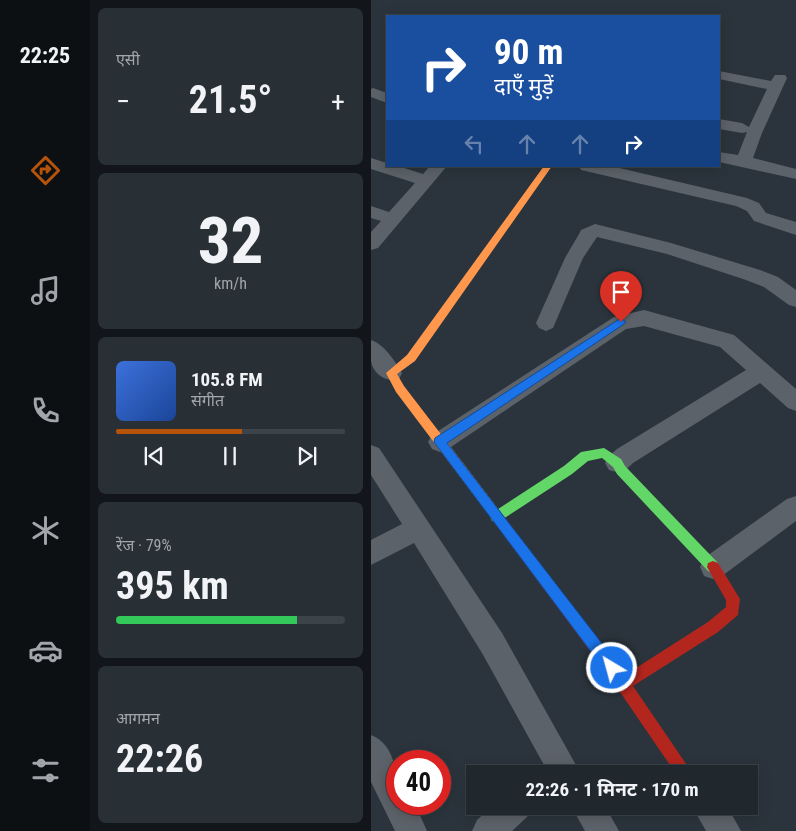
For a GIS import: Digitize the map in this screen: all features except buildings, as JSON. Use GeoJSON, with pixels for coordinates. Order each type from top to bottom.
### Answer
{"type":"FeatureCollection","features":[{"type":"Feature","properties":{"kind":"street"},"geometry":{"type":"LineString","coordinates":[[720,75],[778,82],[754,133],[744,161]]}},
{"type":"Feature","properties":{"kind":"street"},"geometry":{"type":"LineString","coordinates":[[720,124],[742,128]]}},
{"type":"Feature","properties":{"kind":"street"},"geometry":{"type":"LineString","coordinates":[[720,157],[796,174]]}},
{"type":"Feature","properties":{"kind":"street"},"geometry":{"type":"LineString","coordinates":[[371,163],[426,181]]}},
{"type":"Feature","properties":{"kind":"street"},"geometry":{"type":"LineString","coordinates":[[371,244],[438,167]]}},
{"type":"Feature","properties":{"kind":"street"},"geometry":{"type":"LineString","coordinates":[[391,373],[411,358],[547,167]]}},
{"type":"Feature","properties":{"kind":"street"},"geometry":{"type":"LineString","coordinates":[[591,167],[741,202],[753,207],[760,217],[796,229]]}},
{"type":"Feature","properties":{"kind":"street"},"geometry":{"type":"LineString","coordinates":[[371,212],[393,219]]}},
{"type":"Feature","properties":{"kind":"street"},"geometry":{"type":"LineString","coordinates":[[546,323],[574,258],[588,234],[595,230],[671,249],[753,275],[771,282],[796,300]]}},
{"type":"Feature","properties":{"kind":"street"},"geometry":{"type":"LineString","coordinates":[[440,442],[621,322],[644,318],[727,341],[796,402]]}},
{"type":"Feature","properties":{"kind":"street"},"geometry":{"type":"LineString","coordinates":[[371,348],[391,373],[399,389],[623,684],[679,765]]}},
{"type":"Feature","properties":{"kind":"street"},"geometry":{"type":"LineString","coordinates":[[617,463],[625,456],[761,372]]}},
{"type":"Feature","properties":{"kind":"street"},"geometry":{"type":"LineString","coordinates":[[496,516],[568,470],[585,456],[604,453],[617,463],[621,470],[713,567],[733,599],[733,610],[713,627],[623,684]]}},
{"type":"Feature","properties":{"kind":"street"},"geometry":{"type":"LineString","coordinates":[[371,455],[492,643],[557,765]]}},
{"type":"Feature","properties":{"kind":"street"},"geometry":{"type":"LineString","coordinates":[[713,567],[796,507]]}},
{"type":"Feature","properties":{"kind":"street"},"geometry":{"type":"LineString","coordinates":[[371,553],[418,528]]}},
{"type":"Feature","properties":{"kind":"street"},"geometry":{"type":"LineString","coordinates":[[371,750],[386,786]]}},
{"type":"Feature","properties":{"kind":"street"},"geometry":{"type":"LineString","coordinates":[[401,815],[411,831]]}},
{"type":"Feature","properties":{"kind":"street"},"geometry":{"type":"LineString","coordinates":[[488,831],[506,815]]}},
{"type":"Feature","properties":{"kind":"street"},"geometry":{"type":"LineString","coordinates":[[593,815],[603,831]]}},
{"type":"Feature","properties":{"kind":"street"},"geometry":{"type":"LineString","coordinates":[[714,815],[725,831]]}},
{"type":"Feature","properties":{"kind":"traffic: fast"},"geometry":{"type":"LineString","coordinates":[[496,517],[568,470],[585,456],[604,453],[617,463],[621,470],[713,567]]}},
{"type":"Feature","properties":{"kind":"traffic: slow"},"geometry":{"type":"LineString","coordinates":[[492,510],[400,389],[391,373],[411,358],[547,167]]}},
{"type":"Feature","properties":{"kind":"traffic: jam"},"geometry":{"type":"LineString","coordinates":[[492,510],[623,684]]}},
{"type":"Feature","properties":{"kind":"traffic: jam"},"geometry":{"type":"LineString","coordinates":[[679,765],[623,684],[713,627],[733,610],[733,599],[713,567]]}},
{"type":"Feature","properties":{"kind":"route"},"geometry":{"type":"LineString","coordinates":[[612,668],[440,442],[621,322]]}}]}
